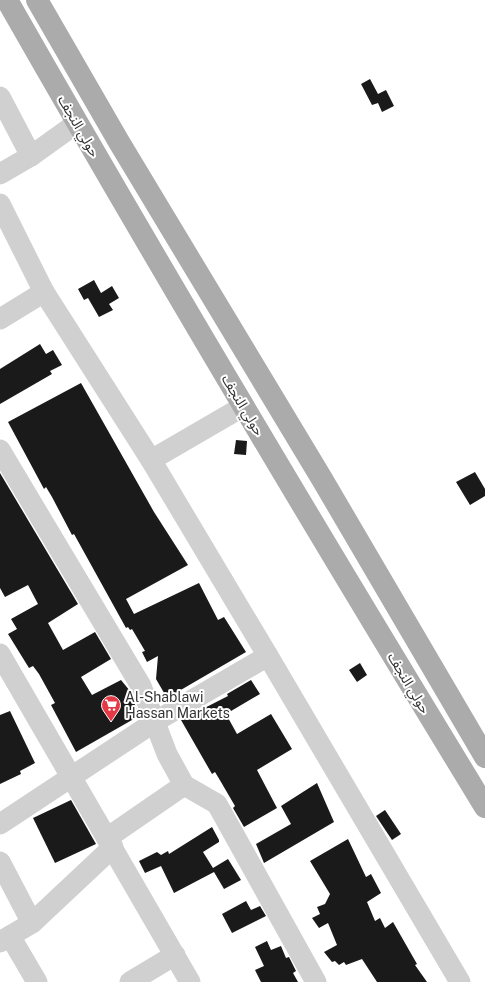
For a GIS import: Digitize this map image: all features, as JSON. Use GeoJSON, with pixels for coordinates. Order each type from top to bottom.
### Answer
{"type":"FeatureCollection","features":[{"type":"Feature","properties":{"kind":"main road","name":"حولي النجف"},"geometry":{"type":"LineString","coordinates":[[7,0],[77,123],[317,531],[485,807]]}},
{"type":"Feature","properties":{"kind":"main road","name":"حولي النجف"},"geometry":{"type":"LineString","coordinates":[[37,0],[119,142],[322,479],[485,757]]}},
{"type":"Feature","properties":{"kind":"main road"},"geometry":{"type":"LineString","coordinates":[[296,494],[301,496],[313,494],[321,485],[322,479]]}},
{"type":"Feature","properties":{"kind":"main road"},"geometry":{"type":"LineString","coordinates":[[317,531],[317,526],[322,517],[332,513],[342,515]]}},
{"type":"Feature","properties":{"kind":"street"},"geometry":{"type":"LineString","coordinates":[[0,97],[31,156]]}},
{"type":"Feature","properties":{"kind":"street"},"geometry":{"type":"LineString","coordinates":[[0,174],[31,156],[77,123]]}},
{"type":"Feature","properties":{"kind":"street"},"geometry":{"type":"LineString","coordinates":[[0,204],[44,292],[151,460],[460,982]]}},
{"type":"Feature","properties":{"kind":"street"},"geometry":{"type":"LineString","coordinates":[[0,319],[44,292]]}},
{"type":"Feature","properties":{"kind":"street"},"geometry":{"type":"LineString","coordinates":[[151,460],[244,406]]}},
{"type":"Feature","properties":{"kind":"street"},"geometry":{"type":"LineString","coordinates":[[0,450],[141,686],[167,754],[184,785],[217,804],[316,982]]}},
{"type":"Feature","properties":{"kind":"street"},"geometry":{"type":"LineString","coordinates":[[0,654],[190,982]]}},
{"type":"Feature","properties":{"kind":"street"},"geometry":{"type":"LineString","coordinates":[[0,824],[156,722],[268,656]]}},
{"type":"Feature","properties":{"kind":"street"},"geometry":{"type":"LineString","coordinates":[[37,982],[5,939],[32,923],[110,843],[184,785]]}},
{"type":"Feature","properties":{"kind":"street"},"geometry":{"type":"LineString","coordinates":[[0,862],[32,923]]}},
{"type":"Feature","properties":{"kind":"street"},"geometry":{"type":"LineString","coordinates":[[130,982],[175,955]]}},
{"type":"Feature","properties":{"kind":"building"},"geometry":{"type":"Polygon","coordinates":[[[370,79],[378,94],[386,90],[394,106],[382,112],[378,103],[372,105],[361,84],[370,79]]]}},
{"type":"Feature","properties":{"kind":"building"},"geometry":{"type":"Polygon","coordinates":[[[94,280],[101,293],[112,286],[119,298],[109,304],[113,310],[99,317],[88,298],[84,300],[78,289],[94,280]]]}},
{"type":"Feature","properties":{"kind":"building"},"geometry":{"type":"Polygon","coordinates":[[[40,344],[46,354],[53,350],[62,365],[50,371],[52,374],[0,404],[0,369],[40,344]]]}},
{"type":"Feature","properties":{"kind":"building"},"geometry":{"type":"Polygon","coordinates":[[[81,383],[154,512],[188,565],[126,599],[134,614],[199,583],[218,620],[224,617],[246,652],[167,698],[156,679],[158,656],[147,662],[142,652],[145,651],[132,629],[130,630],[128,627],[126,628],[74,534],[72,535],[46,487],[44,489],[8,422],[81,383]]]}},
{"type":"Feature","properties":{"kind":"building"},"geometry":{"type":"Polygon","coordinates":[[[236,440],[247,441],[246,455],[234,454],[236,440]]]}},
{"type":"Feature","properties":{"kind":"building"},"geometry":{"type":"Polygon","coordinates":[[[475,472],[485,489],[485,496],[470,505],[456,482],[475,472]]]}},
{"type":"Feature","properties":{"kind":"building"},"geometry":{"type":"Polygon","coordinates":[[[0,473],[78,604],[48,623],[63,650],[95,632],[111,659],[81,677],[92,695],[121,680],[130,691],[139,716],[76,752],[51,705],[55,703],[39,674],[33,666],[29,668],[8,634],[17,629],[11,619],[38,604],[28,585],[5,597],[0,588],[0,473]]]}},
{"type":"Feature","properties":{"kind":"building"},"geometry":{"type":"Polygon","coordinates":[[[360,663],[367,675],[357,682],[349,670],[360,663]]]}},
{"type":"Feature","properties":{"kind":"building"},"geometry":{"type":"Polygon","coordinates":[[[251,680],[260,694],[226,714],[237,734],[271,714],[292,749],[257,770],[277,808],[244,827],[233,808],[235,806],[221,782],[215,772],[212,774],[181,720],[228,696],[227,694],[251,680]]]}},
{"type":"Feature","properties":{"kind":"building"},"geometry":{"type":"Polygon","coordinates":[[[10,711],[35,763],[20,771],[21,774],[0,784],[0,715],[10,711]]]}},
{"type":"Feature","properties":{"kind":"building"},"geometry":{"type":"Polygon","coordinates":[[[317,783],[334,822],[264,863],[256,844],[291,824],[281,806],[317,783]]]}},
{"type":"Feature","properties":{"kind":"building"},"geometry":{"type":"Polygon","coordinates":[[[71,800],[96,844],[55,863],[33,818],[71,800]]]}},
{"type":"Feature","properties":{"kind":"building"},"geometry":{"type":"Polygon","coordinates":[[[385,810],[401,834],[392,840],[376,816],[385,810]]]}},
{"type":"Feature","properties":{"kind":"building"},"geometry":{"type":"Polygon","coordinates":[[[212,827],[219,842],[203,852],[213,868],[228,859],[241,880],[224,889],[214,872],[174,893],[161,866],[145,873],[139,861],[157,852],[161,855],[168,851],[169,854],[212,827]]]}},
{"type":"Feature","properties":{"kind":"building"},"geometry":{"type":"Polygon","coordinates":[[[348,839],[366,877],[371,874],[381,893],[367,902],[375,921],[380,918],[385,928],[393,922],[417,964],[415,965],[427,982],[377,982],[362,959],[346,965],[344,962],[339,965],[335,961],[332,962],[324,952],[337,945],[328,923],[319,928],[312,918],[320,914],[317,907],[325,904],[330,894],[310,861],[348,839]]]}},
{"type":"Feature","properties":{"kind":"building"},"geometry":{"type":"Polygon","coordinates":[[[246,901],[251,910],[260,906],[266,916],[232,933],[222,914],[246,901]]]}},
{"type":"Feature","properties":{"kind":"building"},"geometry":{"type":"Polygon","coordinates":[[[267,941],[271,950],[281,946],[286,958],[289,957],[296,971],[293,973],[298,982],[261,982],[255,970],[264,966],[255,947],[267,941]]]}},
{"type":"Feature","properties":{"kind":"place","name":"Al-Shablawi Hassan Markets"},"geometry":{"type":"Point","coordinates":[111,722]}}]}
